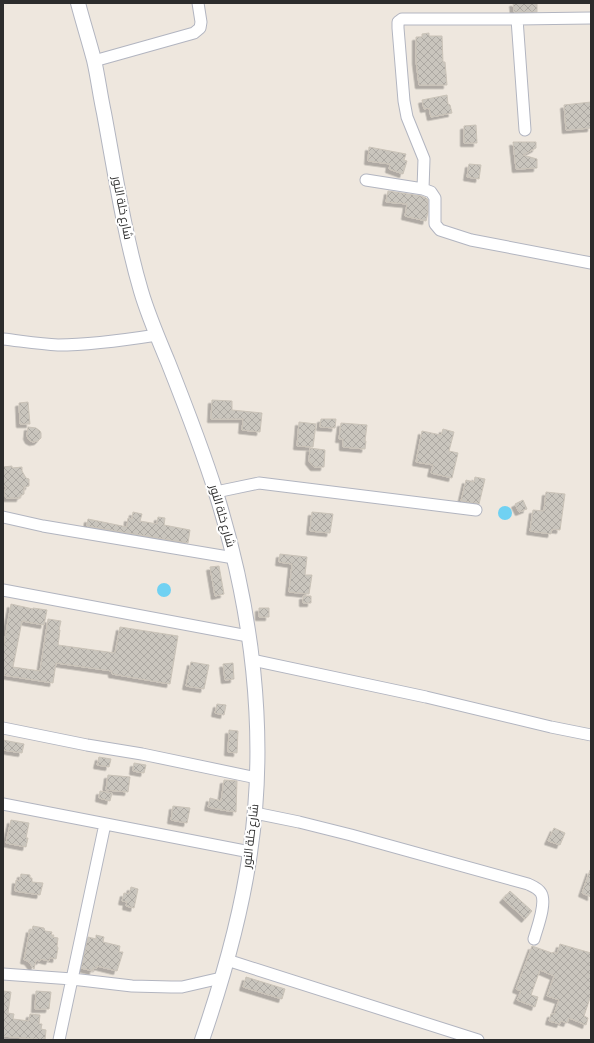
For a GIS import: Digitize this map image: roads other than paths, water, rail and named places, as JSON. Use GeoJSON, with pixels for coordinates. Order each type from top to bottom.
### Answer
{"type":"FeatureCollection","features":[{"type":"Feature","properties":{"kind":"street","name":"شارع خلة النور"},"geometry":{"type":"LineString","coordinates":[[78,3],[94,61],[126,233],[141,290],[148,314],[194,430],[216,492],[241,590],[252,660],[258,732],[255,813],[250,852],[242,896],[227,960],[202,1040]]}},
{"type":"Feature","properties":{"kind":"street"},"geometry":{"type":"LineString","coordinates":[[94,61],[194,33],[200,28],[201,22],[198,3]]}},
{"type":"Feature","properties":{"kind":"street"},"geometry":{"type":"LineString","coordinates":[[423,189],[424,159],[407,117],[404,101],[398,22],[402,19],[591,18]]}},
{"type":"Feature","properties":{"kind":"street"},"geometry":{"type":"LineString","coordinates":[[518,19],[525,130]]}},
{"type":"Feature","properties":{"kind":"street"},"geometry":{"type":"LineString","coordinates":[[366,180],[423,189],[431,192],[435,198],[435,224],[440,230],[471,240],[591,263]]}},
{"type":"Feature","properties":{"kind":"street"},"geometry":{"type":"LineString","coordinates":[[3,339],[58,345],[128,340],[157,335]]}},
{"type":"Feature","properties":{"kind":"street"},"geometry":{"type":"LineString","coordinates":[[216,492],[259,483],[476,510]]}},
{"type":"Feature","properties":{"kind":"street"},"geometry":{"type":"LineString","coordinates":[[3,517],[43,526],[234,558]]}},
{"type":"Feature","properties":{"kind":"street"},"geometry":{"type":"LineString","coordinates":[[3,590],[248,636]]}},
{"type":"Feature","properties":{"kind":"street"},"geometry":{"type":"LineString","coordinates":[[252,660],[426,697],[591,735]]}},
{"type":"Feature","properties":{"kind":"street"},"geometry":{"type":"LineString","coordinates":[[3,728],[257,778]]}},
{"type":"Feature","properties":{"kind":"street"},"geometry":{"type":"LineString","coordinates":[[3,806],[250,852]]}},
{"type":"Feature","properties":{"kind":"street"},"geometry":{"type":"LineString","coordinates":[[255,813],[351,835],[528,884],[537,888],[541,893],[543,901],[541,916],[534,939]]}},
{"type":"Feature","properties":{"kind":"street"},"geometry":{"type":"LineString","coordinates":[[59,1040],[105,824]]}},
{"type":"Feature","properties":{"kind":"street"},"geometry":{"type":"LineString","coordinates":[[227,960],[478,1040]]}},
{"type":"Feature","properties":{"kind":"street"},"geometry":{"type":"LineString","coordinates":[[3,974],[72,979],[132,986],[171,987],[182,987],[222,978]]}},
{"type":"Feature","properties":{"kind":"water"},"geometry":{"type":"Polygon","coordinates":[[[502,506],[508,506],[512,510],[512,516],[508,520],[502,520],[498,516],[498,510],[502,506]]]}},
{"type":"Feature","properties":{"kind":"water"},"geometry":{"type":"Polygon","coordinates":[[[161,583],[167,583],[171,587],[171,593],[167,597],[161,597],[157,593],[157,587],[161,583]]]}}]}
